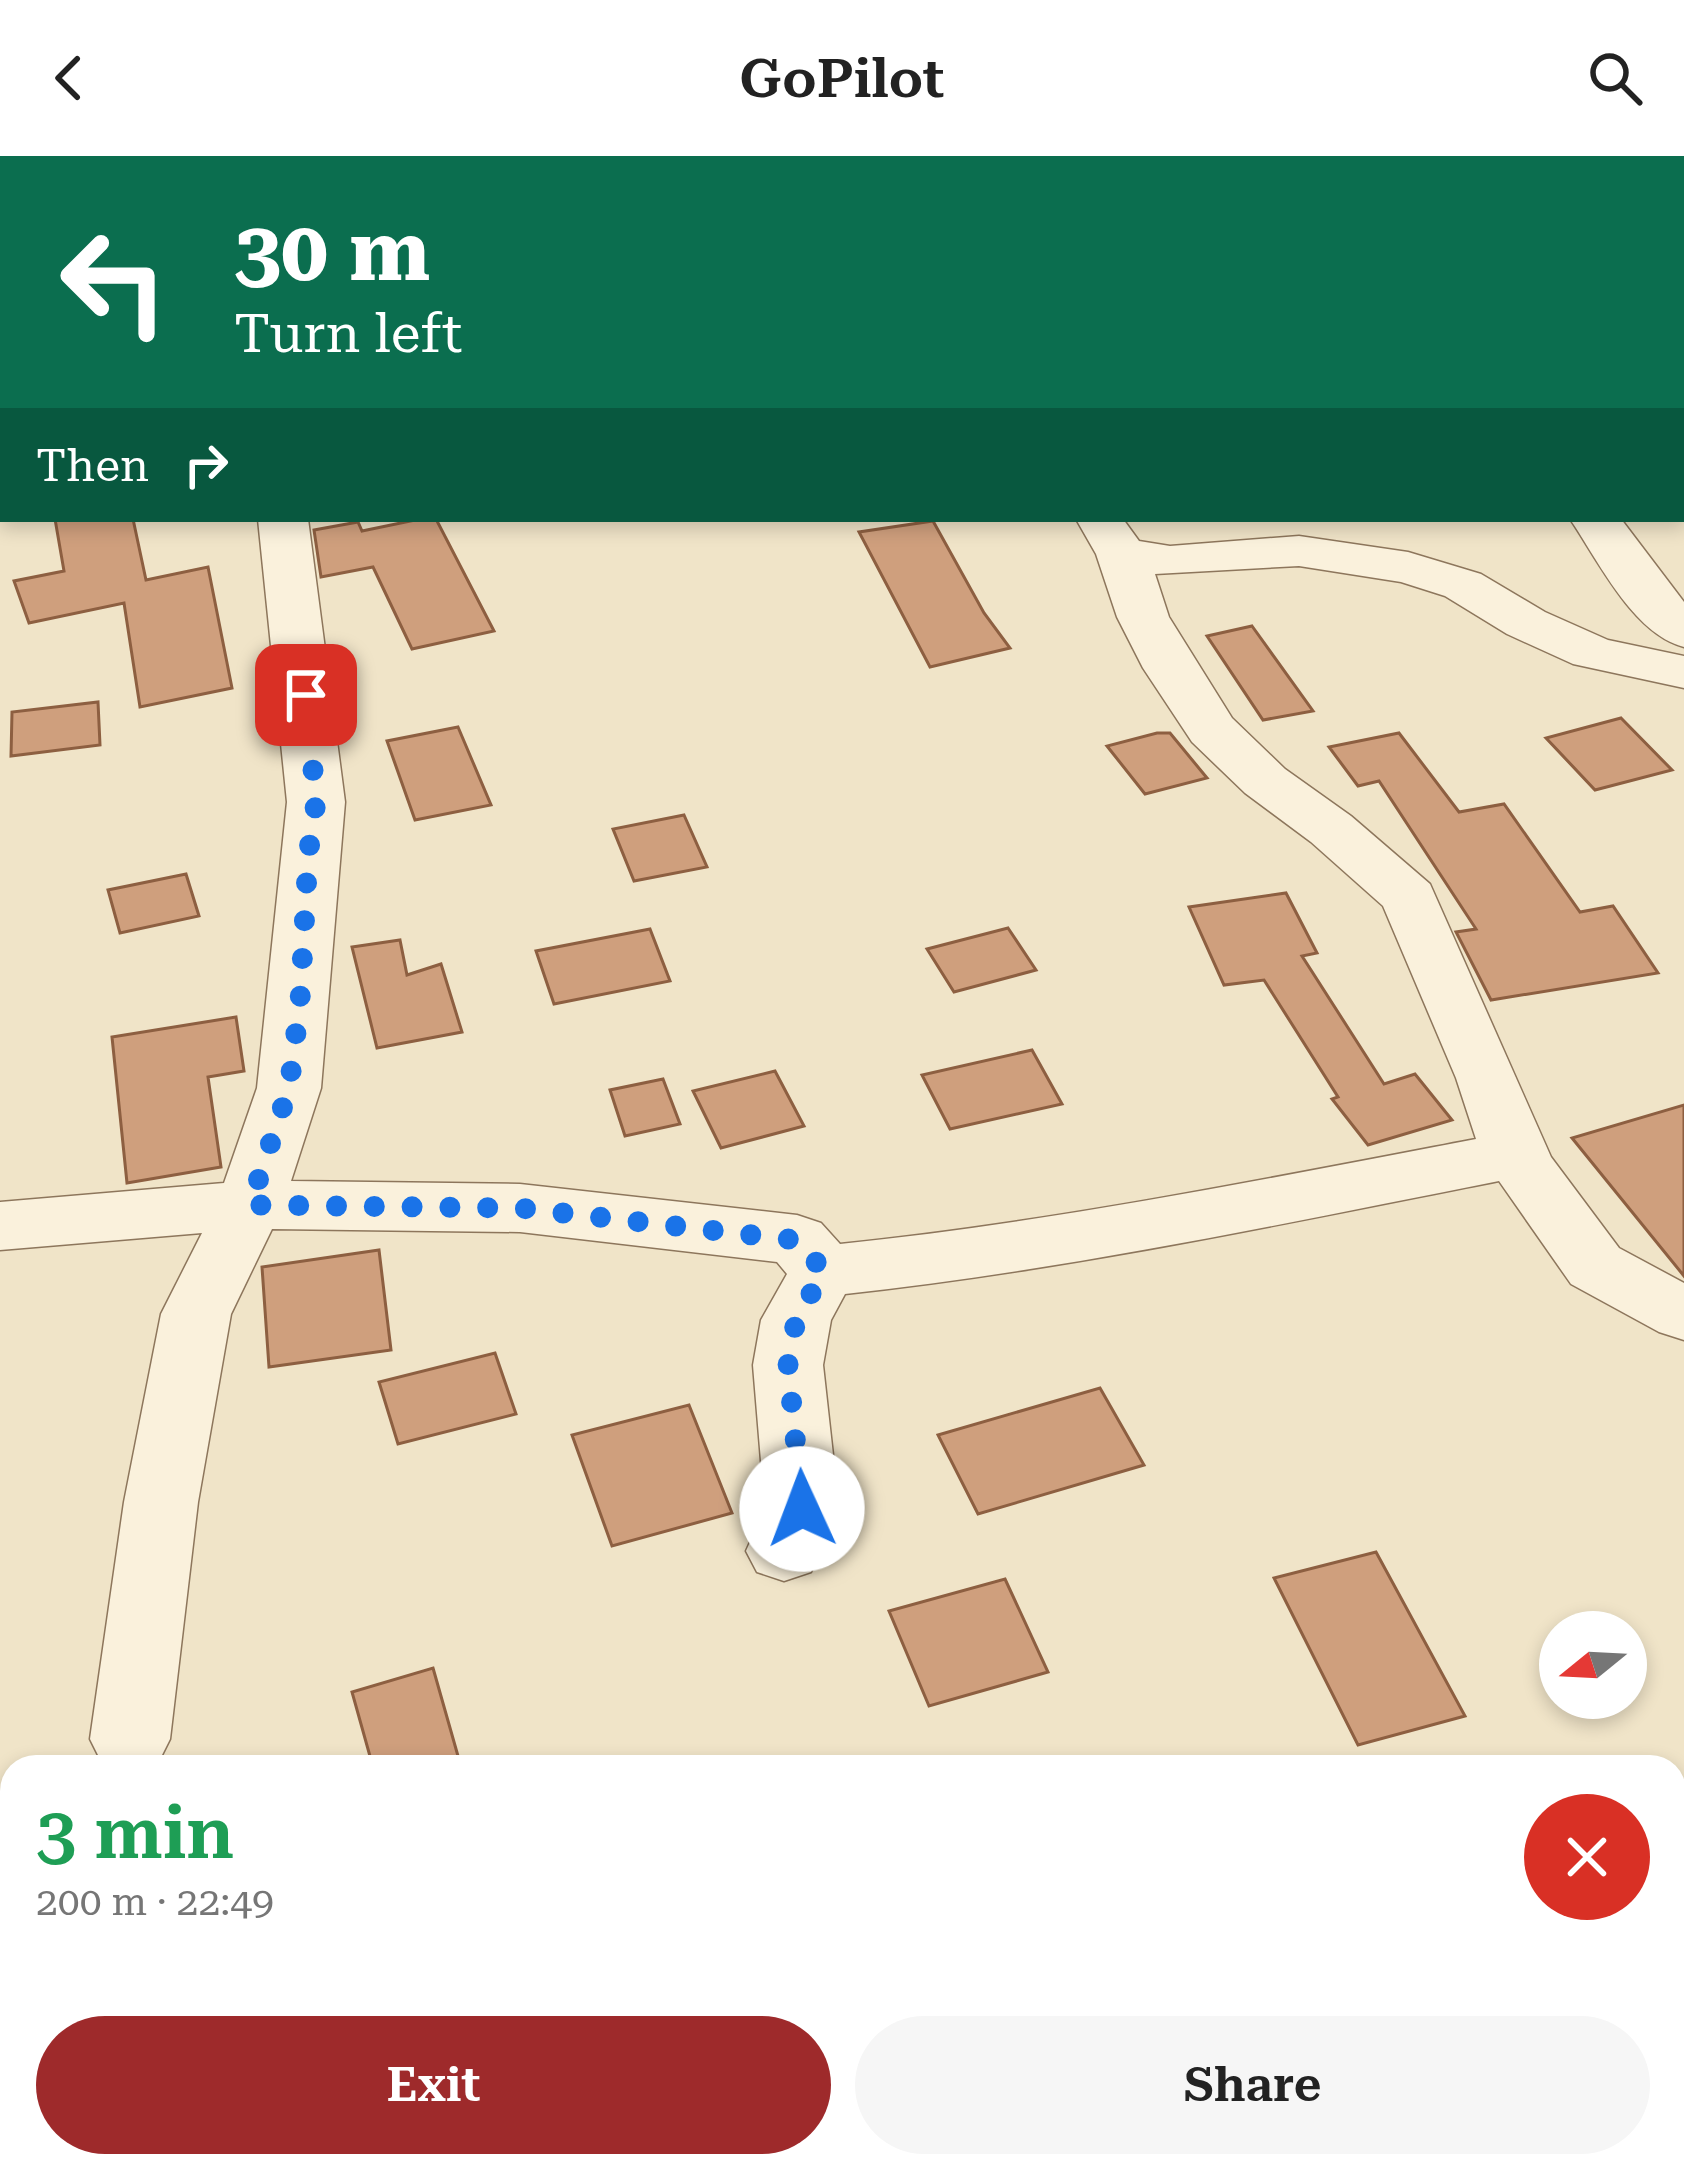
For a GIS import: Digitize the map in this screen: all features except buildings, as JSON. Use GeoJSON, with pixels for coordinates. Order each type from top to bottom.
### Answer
{"type":"FeatureCollection","features":[{"type":"Feature","properties":{"kind":"street"},"geometry":{"type":"LineString","coordinates":[[130,1739],[161,1502],[196,1315],[250,1205],[289,1088],[316,802],[283,522]]}},
{"type":"Feature","properties":{"kind":"street"},"geometry":{"type":"LineString","coordinates":[[1597,522],[1656,604],[1684,631]]}},
{"type":"Feature","properties":{"kind":"street"},"geometry":{"type":"LineString","coordinates":[[1110,537],[1170,561],[1299,551],[1408,568],[1463,585],[1592,653],[1684,672]]}},
{"type":"Feature","properties":{"kind":"street"},"geometry":{"type":"LineString","coordinates":[[1110,537],[1152,634],[1212,730],[1265,782],[1331,829],[1409,897],[1516,1154],[1595,1265],[1684,1314]]}},
{"type":"Feature","properties":{"kind":"street"},"geometry":{"type":"LineString","coordinates":[[824,1271],[967,1256],[1160,1224],[1516,1154]]}},
{"type":"Feature","properties":{"kind":"street"},"geometry":{"type":"LineString","coordinates":[[0,1226],[250,1205],[520,1208],[796,1240],[824,1271]]}},
{"type":"Feature","properties":{"kind":"street"},"geometry":{"type":"LineString","coordinates":[[784,1551],[802,1509],[788,1365],[796,1320],[824,1271]]}},
{"type":"Feature","properties":{"kind":"route"},"geometry":{"type":"LineString","coordinates":[[306,695],[316,802],[308,856],[300,1001],[289,1088],[250,1205],[520,1208],[796,1240],[824,1271],[796,1320],[788,1365],[802,1509]]}}]}
